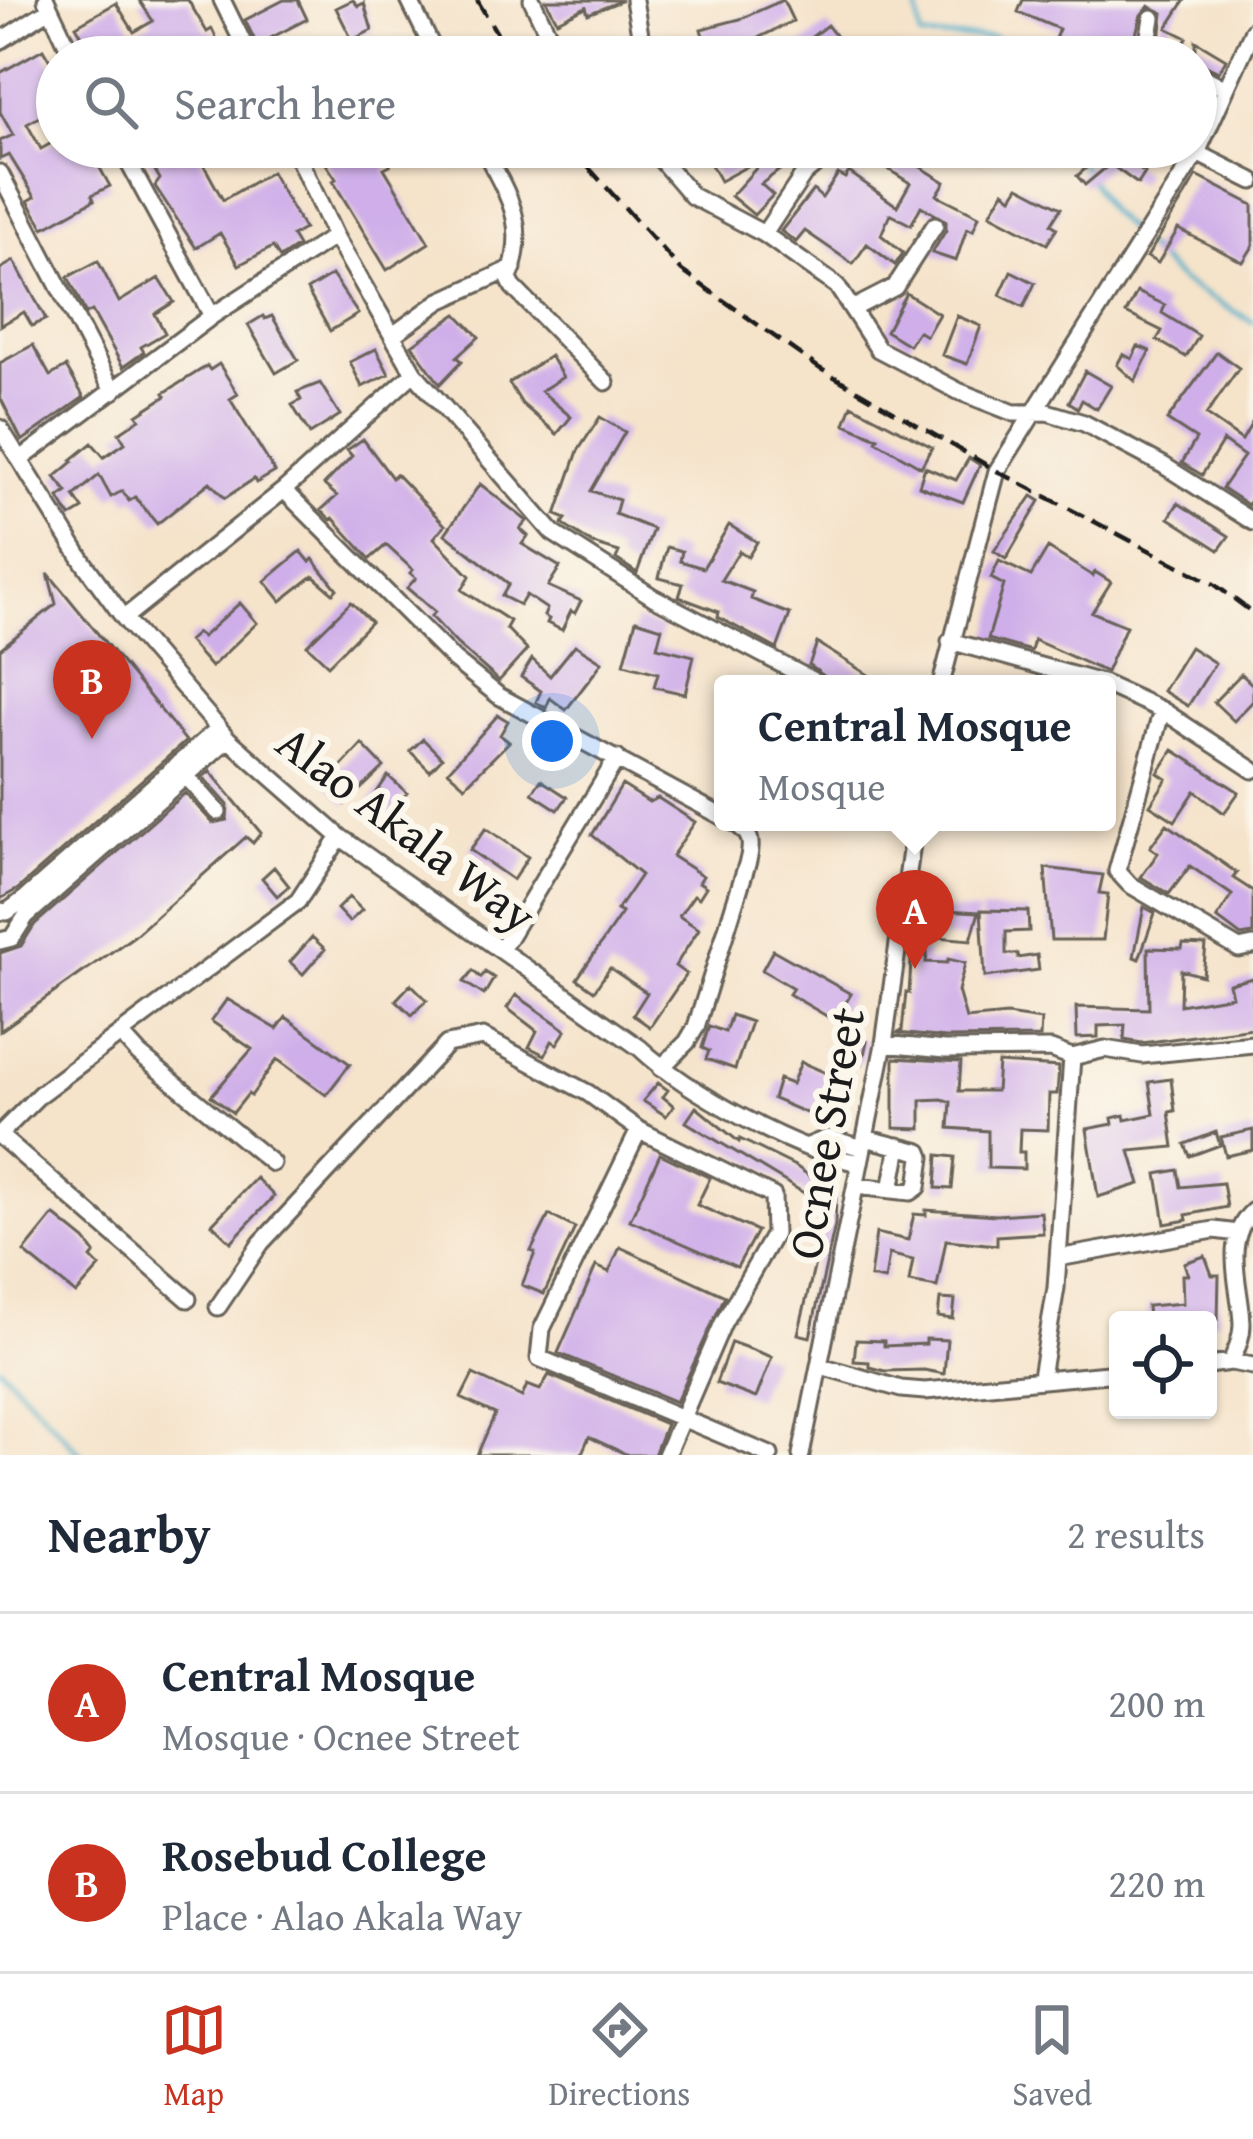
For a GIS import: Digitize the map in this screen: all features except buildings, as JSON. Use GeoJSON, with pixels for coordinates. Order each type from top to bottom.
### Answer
{"type":"FeatureCollection","features":[{"type":"Feature","properties":{"kind":"street"},"geometry":{"type":"LineString","coordinates":[[222,0],[240,36]]}},
{"type":"Feature","properties":{"kind":"street"},"geometry":{"type":"LineString","coordinates":[[409,0],[427,36]]}},
{"type":"Feature","properties":{"kind":"street"},"geometry":{"type":"LineString","coordinates":[[532,0],[549,36]]}},
{"type":"Feature","properties":{"kind":"street"},"geometry":{"type":"LineString","coordinates":[[634,0],[640,36]]}},
{"type":"Feature","properties":{"kind":"street"},"geometry":{"type":"LineString","coordinates":[[0,41],[48,4],[64,36]]}},
{"type":"Feature","properties":{"kind":"street"},"geometry":{"type":"LineString","coordinates":[[1146,36],[1152,18]]}},
{"type":"Feature","properties":{"kind":"street"},"geometry":{"type":"LineString","coordinates":[[1217,109],[1253,30]]}},
{"type":"Feature","properties":{"kind":"street"},"geometry":{"type":"LineString","coordinates":[[1217,84],[1226,89]]}},
{"type":"Feature","properties":{"kind":"street"},"geometry":{"type":"LineString","coordinates":[[1217,165],[1253,181]]}},
{"type":"Feature","properties":{"kind":"street"},"geometry":{"type":"LineString","coordinates":[[131,168],[212,316]]}},
{"type":"Feature","properties":{"kind":"street"},"geometry":{"type":"LineString","coordinates":[[303,168],[335,236],[414,374],[567,545],[653,597],[801,675]]}},
{"type":"Feature","properties":{"kind":"street"},"geometry":{"type":"LineString","coordinates":[[493,168],[517,216],[519,236],[509,279],[513,287],[607,382]]}},
{"type":"Feature","properties":{"kind":"street"},"geometry":{"type":"LineString","coordinates":[[668,168],[692,196],[764,234],[837,286],[878,349],[958,391],[1014,413],[1058,414],[1084,423],[1163,465],[1253,522]]}},
{"type":"Feature","properties":{"kind":"street"},"geometry":{"type":"LineString","coordinates":[[764,234],[811,168]]}},
{"type":"Feature","properties":{"kind":"street"},"geometry":{"type":"LineString","coordinates":[[943,675],[997,471],[1188,168]]}},
{"type":"Feature","properties":{"kind":"street"},"geometry":{"type":"LineString","coordinates":[[0,173],[112,391]]}},
{"type":"Feature","properties":{"kind":"street"},"geometry":{"type":"LineString","coordinates":[[854,308],[895,287],[935,225]]}},
{"type":"Feature","properties":{"kind":"street"},"geometry":{"type":"LineString","coordinates":[[21,459],[212,316],[335,236]]}},
{"type":"Feature","properties":{"kind":"street"},"geometry":{"type":"LineString","coordinates":[[393,335],[440,302],[513,268]]}},
{"type":"Feature","properties":{"kind":"street"},"geometry":{"type":"LineString","coordinates":[[124,618],[284,490],[414,374]]}},
{"type":"Feature","properties":{"kind":"street","name":"Alao Akala Way"},"geometry":{"type":"LineString","coordinates":[[0,428],[124,618],[223,734],[340,837],[640,1048],[661,1068],[803,1148],[833,1157],[864,1143]]}},
{"type":"Feature","properties":{"kind":"street"},"geometry":{"type":"LineString","coordinates":[[284,490],[477,679],[514,704],[714,812]]}},
{"type":"Feature","properties":{"kind":"street"},"geometry":{"type":"LineString","coordinates":[[950,641],[1071,675]]}},
{"type":"Feature","properties":{"kind":"street"},"geometry":{"type":"LineString","coordinates":[[1116,689],[1162,710],[1253,770]]}},
{"type":"Feature","properties":{"kind":"street"},"geometry":{"type":"LineString","coordinates":[[1162,710],[1117,872],[1129,884],[1239,949],[1253,946]]}},
{"type":"Feature","properties":{"kind":"street"},"geometry":{"type":"LineString","coordinates":[[8,916],[187,777],[223,734]]}},
{"type":"Feature","properties":{"kind":"street"},"geometry":{"type":"LineString","coordinates":[[8,916],[223,734]]}},
{"type":"Feature","properties":{"kind":"street"},"geometry":{"type":"LineString","coordinates":[[501,950],[617,758]]}},
{"type":"Feature","properties":{"kind":"street"},"geometry":{"type":"LineString","coordinates":[[187,777],[218,812]]}},
{"type":"Feature","properties":{"kind":"street"},"geometry":{"type":"LineString","coordinates":[[661,1068],[688,1042],[696,1027],[753,842],[746,831]]}},
{"type":"Feature","properties":{"kind":"street","name":"Ocnee Street"},"geometry":{"type":"LineString","coordinates":[[801,1455],[884,1043],[914,831]]}},
{"type":"Feature","properties":{"kind":"street"},"geometry":{"type":"LineString","coordinates":[[188,1299],[0,1135],[40,1094],[298,901],[340,837]]}},
{"type":"Feature","properties":{"kind":"street"},"geometry":{"type":"LineString","coordinates":[[0,941],[12,938],[8,916]]}},
{"type":"Feature","properties":{"kind":"street"},"geometry":{"type":"LineString","coordinates":[[122,1034],[139,1054],[272,1162]]}},
{"type":"Feature","properties":{"kind":"street"},"geometry":{"type":"LineString","coordinates":[[218,1307],[262,1243],[448,1043],[483,1037],[588,1093],[639,1130],[772,1196],[774,1234],[723,1323],[666,1455]]}},
{"type":"Feature","properties":{"kind":"street"},"geometry":{"type":"LineString","coordinates":[[884,1043],[945,1050],[1051,1049],[1072,1058],[1105,1049],[1142,1055],[1253,1044]]}},
{"type":"Feature","properties":{"kind":"street"},"geometry":{"type":"LineString","coordinates":[[1040,1377],[1058,1258],[1072,1058]]}},
{"type":"Feature","properties":{"kind":"street"},"geometry":{"type":"LineString","coordinates":[[639,1130],[542,1329],[539,1358],[770,1455]]}},
{"type":"Feature","properties":{"kind":"street"},"geometry":{"type":"LineString","coordinates":[[803,1148],[827,1138],[899,1146],[921,1154],[918,1187],[911,1192],[855,1189],[833,1157]]}},
{"type":"Feature","properties":{"kind":"street"},"geometry":{"type":"LineString","coordinates":[[840,1140],[864,1143]]}},
{"type":"Feature","properties":{"kind":"street"},"geometry":{"type":"LineString","coordinates":[[891,1190],[899,1146]]}},
{"type":"Feature","properties":{"kind":"street"},"geometry":{"type":"LineString","coordinates":[[1231,1362],[1242,1325],[1235,1252],[1238,1233],[1253,1211]]}},
{"type":"Feature","properties":{"kind":"street"},"geometry":{"type":"LineString","coordinates":[[1058,1258],[1214,1230],[1238,1233]]}},
{"type":"Feature","properties":{"kind":"street"},"geometry":{"type":"LineString","coordinates":[[1217,1364],[1253,1366]]}},
{"type":"Feature","properties":{"kind":"street"},"geometry":{"type":"LineString","coordinates":[[821,1366],[901,1389],[925,1390],[1109,1373]]}},
{"type":"Feature","properties":{"kind":"waterway"},"geometry":{"type":"LineString","coordinates":[[916,0],[921,36]]}},
{"type":"Feature","properties":{"kind":"waterway"},"geometry":{"type":"LineString","coordinates":[[1083,168],[1107,209],[1137,239]]}},
{"type":"Feature","properties":{"kind":"waterway"},"geometry":{"type":"LineString","coordinates":[[1145,247],[1181,281],[1253,322]]}},
{"type":"Feature","properties":{"kind":"waterway"},"geometry":{"type":"LineString","coordinates":[[0,1367],[82,1455]]}},
{"type":"Feature","properties":{"kind":"railway"},"geometry":{"type":"LineString","coordinates":[[477,0],[498,36]]}},
{"type":"Feature","properties":{"kind":"railway"},"geometry":{"type":"LineString","coordinates":[[589,168],[682,271],[819,368],[997,471],[1214,584],[1253,613]]}},
{"type":"Feature","properties":{"kind":"place","name":"Rosebud College"},"geometry":{"type":"Point","coordinates":[92,739]}},
{"type":"Feature","properties":{"kind":"place","name":"Central Mosque"},"geometry":{"type":"Point","coordinates":[915,969]}}]}
